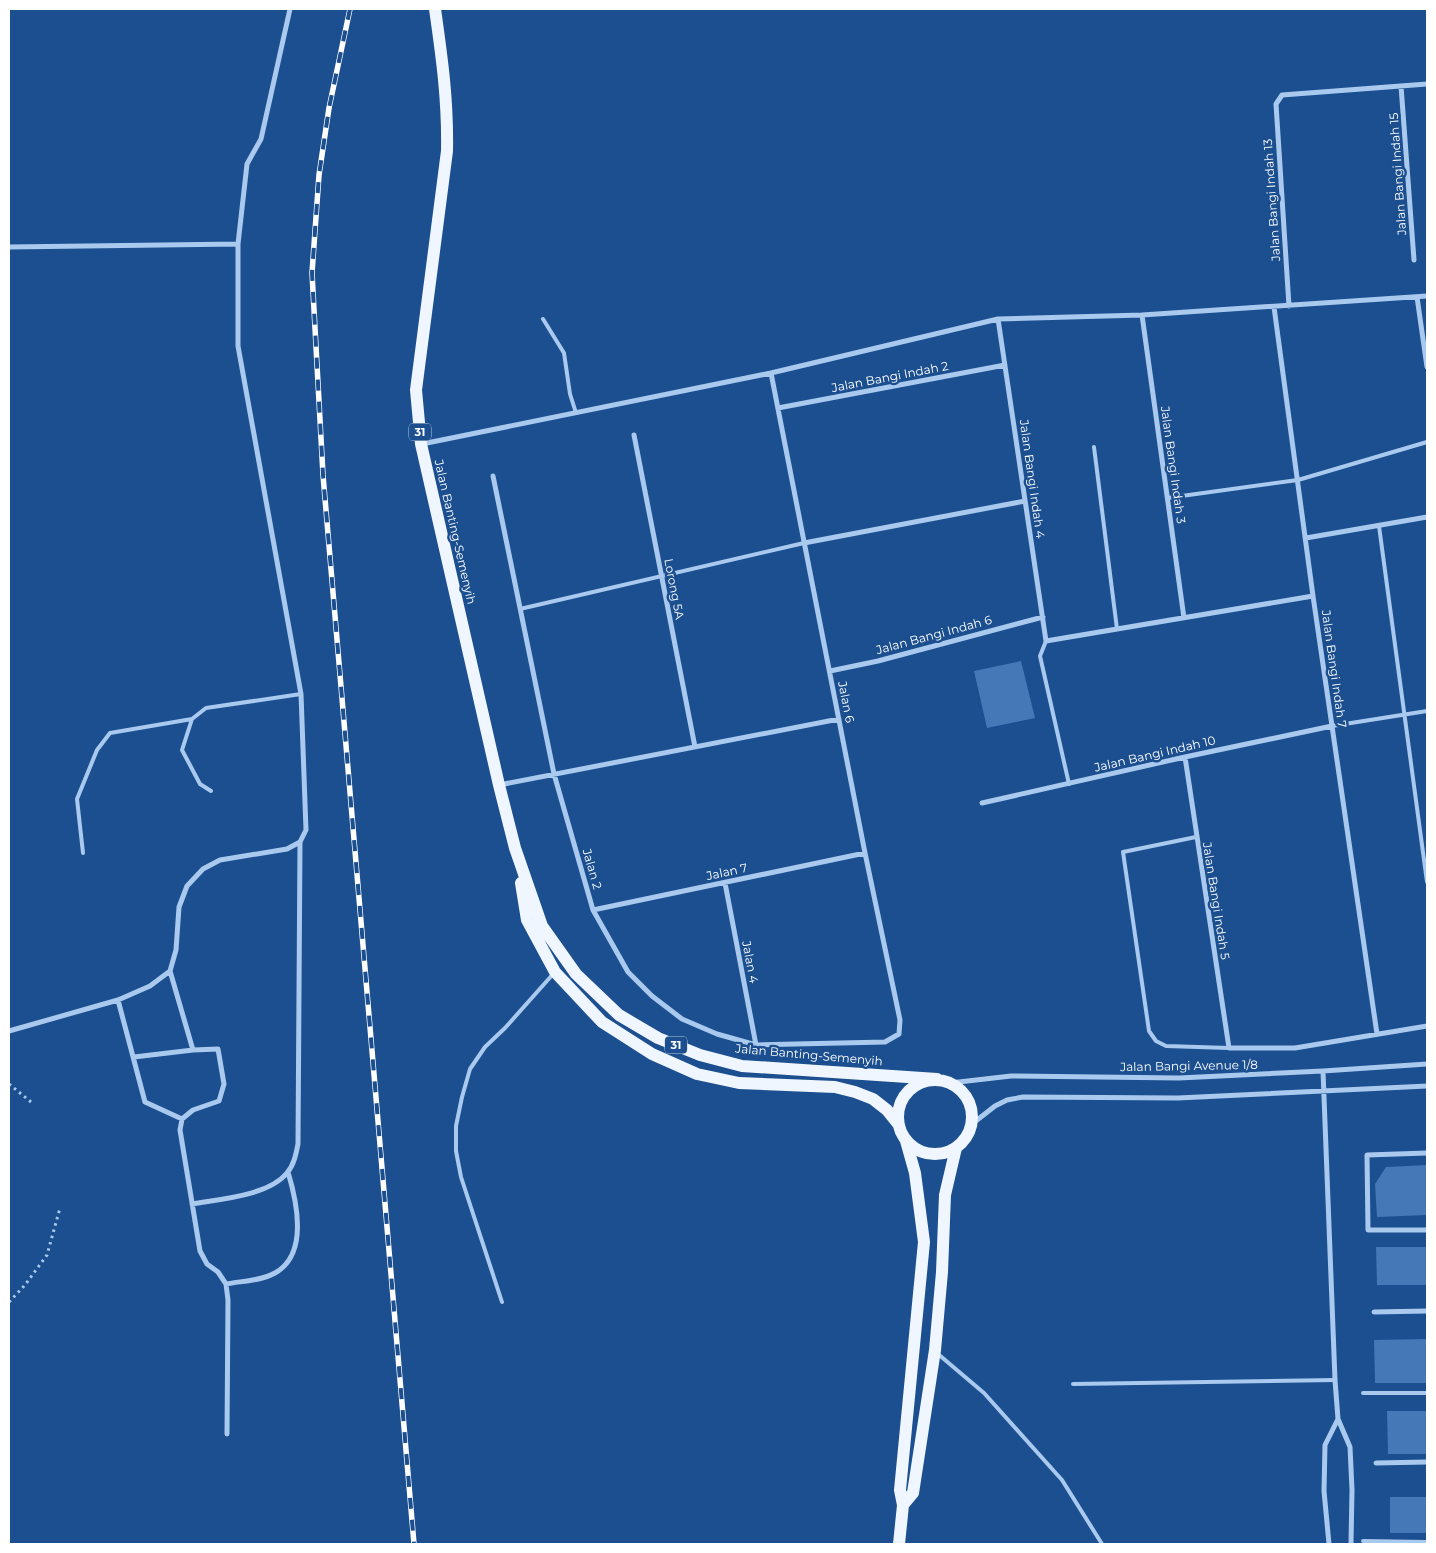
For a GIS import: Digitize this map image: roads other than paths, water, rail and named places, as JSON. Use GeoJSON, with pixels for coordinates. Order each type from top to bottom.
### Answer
{"type":"FeatureCollection","features":[{"type":"Feature","properties":{"kind":"main road","name":"Jalan Banting-Semenyih"},"geometry":{"type":"LineString","coordinates":[[435,9],[446,88],[448,118],[447,151],[416,390],[421,444],[498,785],[515,848],[542,926],[576,974],[619,1015],[658,1038],[700,1055],[742,1066],[938,1079]]}},
{"type":"Feature","properties":{"kind":"main road","name":"Jalan Banting-Semenyih"},"geometry":{"type":"LineString","coordinates":[[515,848],[527,920],[555,972],[602,1022],[652,1054],[697,1074],[740,1083],[835,1088],[855,1092],[873,1099],[887,1110],[899,1125]]}},
{"type":"Feature","properties":{"kind":"main road"},"geometry":{"type":"LineString","coordinates":[[898,1544],[903,1505],[900,1490],[924,1242],[915,1173],[906,1140],[899,1125],[899,1108],[907,1093],[921,1083],[938,1079],[950,1083],[969,1100],[972,1124],[967,1138],[956,1148],[944,1154],[930,1154],[917,1150],[906,1140]]}},
{"type":"Feature","properties":{"kind":"main road"},"geometry":{"type":"LineString","coordinates":[[903,1505],[912,1493],[934,1350],[942,1272],[945,1196],[956,1148]]}},
{"type":"Feature","properties":{"kind":"street"},"geometry":{"type":"LineString","coordinates":[[192,1204],[258,1192],[275,1184],[288,1172],[295,1158],[298,1144],[300,842],[306,830],[301,694],[238,346],[238,244],[247,164],[261,139],[290,9]]}},
{"type":"Feature","properties":{"kind":"street"},"geometry":{"type":"LineString","coordinates":[[1401,86],[1427,84]]}},
{"type":"Feature","properties":{"kind":"street","name":"Jalan Bangi Indah 13"},"geometry":{"type":"LineString","coordinates":[[1289,306],[1276,104],[1282,95],[1401,86]]}},
{"type":"Feature","properties":{"kind":"street","name":"Jalan Bangi Indah 15"},"geometry":{"type":"LineString","coordinates":[[1401,86],[1414,260]]}},
{"type":"Feature","properties":{"kind":"street"},"geometry":{"type":"LineString","coordinates":[[9,247],[238,244]]}},
{"type":"Feature","properties":{"kind":"street"},"geometry":{"type":"LineString","coordinates":[[421,444],[771,373],[998,319],[1142,315],[1427,296]]}},
{"type":"Feature","properties":{"kind":"street"},"geometry":{"type":"LineString","coordinates":[[1417,297],[1427,367]]}},
{"type":"Feature","properties":{"kind":"street","name":"Jalan Bangi Indah 7"},"geometry":{"type":"LineString","coordinates":[[1274,307],[1377,1034]]}},
{"type":"Feature","properties":{"kind":"street","name":"Jalan Bangi Indah 3"},"geometry":{"type":"LineString","coordinates":[[1142,315],[1184,618]]}},
{"type":"Feature","properties":{"kind":"street","name":"Jalan Bangi Indah 4"},"geometry":{"type":"LineString","coordinates":[[998,319],[1046,641]]}},
{"type":"Feature","properties":{"kind":"street","name":"Jalan Bangi Indah 2"},"geometry":{"type":"LineString","coordinates":[[778,408],[1005,365]]}},
{"type":"Feature","properties":{"kind":"street","name":"Jalan 6"},"geometry":{"type":"LineString","coordinates":[[771,373],[865,853],[900,1020],[899,1034]]}},
{"type":"Feature","properties":{"kind":"street","name":"Lorong 5A"},"geometry":{"type":"LineString","coordinates":[[634,435],[695,747]]}},
{"type":"Feature","properties":{"kind":"street","name":"Jalan 2"},"geometry":{"type":"LineString","coordinates":[[493,476],[554,774],[593,910],[628,972],[652,996],[682,1019],[717,1034],[756,1045],[885,1042],[899,1034]]}},
{"type":"Feature","properties":{"kind":"street"},"geometry":{"type":"LineString","coordinates":[[804,543],[1026,501]]}},
{"type":"Feature","properties":{"kind":"street"},"geometry":{"type":"LineString","coordinates":[[1306,538],[1427,517]]}},
{"type":"Feature","properties":{"kind":"street"},"geometry":{"type":"LineString","coordinates":[[1046,641],[1314,596]]}},
{"type":"Feature","properties":{"kind":"street","name":"Jalan Bangi Indah 6"},"geometry":{"type":"LineString","coordinates":[[830,671],[1043,617]]}},
{"type":"Feature","properties":{"kind":"street"},"geometry":{"type":"LineString","coordinates":[[498,785],[839,719]]}},
{"type":"Feature","properties":{"kind":"street","name":"Jalan Bangi Indah 10"},"geometry":{"type":"LineString","coordinates":[[982,803],[1332,726]]}},
{"type":"Feature","properties":{"kind":"street","name":"Jalan Bangi Indah 5"},"geometry":{"type":"LineString","coordinates":[[1185,757],[1229,1048]]}},
{"type":"Feature","properties":{"kind":"street"},"geometry":{"type":"LineString","coordinates":[[193,1050],[170,971],[176,950],[180,907],[187,886],[203,869],[220,860],[287,849],[300,842]]}},
{"type":"Feature","properties":{"kind":"street","name":"Jalan 7"},"geometry":{"type":"LineString","coordinates":[[593,910],[865,853]]}},
{"type":"Feature","properties":{"kind":"street","name":"Jalan 4"},"geometry":{"type":"LineString","coordinates":[[725,883],[756,1045]]}},
{"type":"Feature","properties":{"kind":"street"},"geometry":{"type":"LineString","coordinates":[[9,1031],[118,1000],[150,986],[170,971]]}},
{"type":"Feature","properties":{"kind":"street"},"geometry":{"type":"LineString","coordinates":[[118,1000],[145,1102],[182,1119]]}},
{"type":"Feature","properties":{"kind":"street"},"geometry":{"type":"LineString","coordinates":[[1229,1048],[1294,1048],[1427,1026]]}},
{"type":"Feature","properties":{"kind":"street"},"geometry":{"type":"LineString","coordinates":[[134,1058],[193,1050],[218,1049],[224,1084],[219,1101],[193,1110],[182,1119],[180,1130],[200,1252],[207,1264],[218,1272],[226,1284],[228,1300],[227,1434]]}},
{"type":"Feature","properties":{"kind":"street","name":"Jalan Bangi Avenue 1/8"},"geometry":{"type":"LineString","coordinates":[[950,1083],[1011,1076],[1179,1078],[1323,1072],[1427,1064]]}},
{"type":"Feature","properties":{"kind":"street"},"geometry":{"type":"LineString","coordinates":[[1323,1072],[1335,1380],[1338,1418],[1350,1447],[1352,1490],[1351,1544]]}},
{"type":"Feature","properties":{"kind":"street"},"geometry":{"type":"LineString","coordinates":[[972,1124],[995,1106],[1007,1100],[1023,1097],[1178,1098],[1427,1086]]}},
{"type":"Feature","properties":{"kind":"street"},"geometry":{"type":"LineString","coordinates":[[1427,1152],[1367,1155],[1368,1230],[1427,1230]]}},
{"type":"Feature","properties":{"kind":"street"},"geometry":{"type":"LineString","coordinates":[[226,1284],[275,1274],[286,1266],[292,1256],[297,1237],[298,1214],[288,1172]]}},
{"type":"Feature","properties":{"kind":"street"},"geometry":{"type":"LineString","coordinates":[[1374,1312],[1427,1311]]}},
{"type":"Feature","properties":{"kind":"street"},"geometry":{"type":"LineString","coordinates":[[1329,1544],[1324,1491],[1325,1445],[1338,1418]]}},
{"type":"Feature","properties":{"kind":"street"},"geometry":{"type":"LineString","coordinates":[[1376,1463],[1427,1462]]}},
{"type":"Feature","properties":{"kind":"lane"},"geometry":{"type":"LineString","coordinates":[[543,319],[564,352],[570,394],[576,413]]}},
{"type":"Feature","properties":{"kind":"lane"},"geometry":{"type":"LineString","coordinates":[[1167,498],[1298,480],[1427,442]]}},
{"type":"Feature","properties":{"kind":"lane"},"geometry":{"type":"LineString","coordinates":[[1094,447],[1117,629]]}},
{"type":"Feature","properties":{"kind":"lane"},"geometry":{"type":"LineString","coordinates":[[1379,526],[1427,882]]}},
{"type":"Feature","properties":{"kind":"lane"},"geometry":{"type":"LineString","coordinates":[[520,609],[804,543]]}},
{"type":"Feature","properties":{"kind":"lane"},"geometry":{"type":"LineString","coordinates":[[1046,641],[1040,656],[1068,784]]}},
{"type":"Feature","properties":{"kind":"lane"},"geometry":{"type":"LineString","coordinates":[[83,853],[78,800],[97,750],[110,733],[192,719],[206,708],[301,694]]}},
{"type":"Feature","properties":{"kind":"lane"},"geometry":{"type":"LineString","coordinates":[[1332,726],[1427,712]]}},
{"type":"Feature","properties":{"kind":"lane"},"geometry":{"type":"LineString","coordinates":[[192,719],[182,750],[200,784],[211,791]]}},
{"type":"Feature","properties":{"kind":"lane"},"geometry":{"type":"LineString","coordinates":[[1196,837],[1123,852],[1149,1031],[1156,1041],[1166,1046],[1229,1048]]}},
{"type":"Feature","properties":{"kind":"lane"},"geometry":{"type":"LineString","coordinates":[[502,1302],[461,1177],[456,1151],[456,1126],[470,1069],[484,1047],[505,1028],[555,972]]}},
{"type":"Feature","properties":{"kind":"lane"},"geometry":{"type":"LineString","coordinates":[[934,1350],[984,1393],[1062,1480],[1102,1544]]}},
{"type":"Feature","properties":{"kind":"lane"},"geometry":{"type":"LineString","coordinates":[[1073,1384],[1335,1380]]}},
{"type":"Feature","properties":{"kind":"lane"},"geometry":{"type":"LineString","coordinates":[[1363,1394],[1427,1393]]}},
{"type":"Feature","properties":{"kind":"lane"},"geometry":{"type":"LineString","coordinates":[[1363,1541],[1427,1542]]}},
{"type":"Feature","properties":{"kind":"railway"},"geometry":{"type":"LineString","coordinates":[[350,9],[329,108],[319,175],[312,273],[323,475],[414,1544]]}}]}
